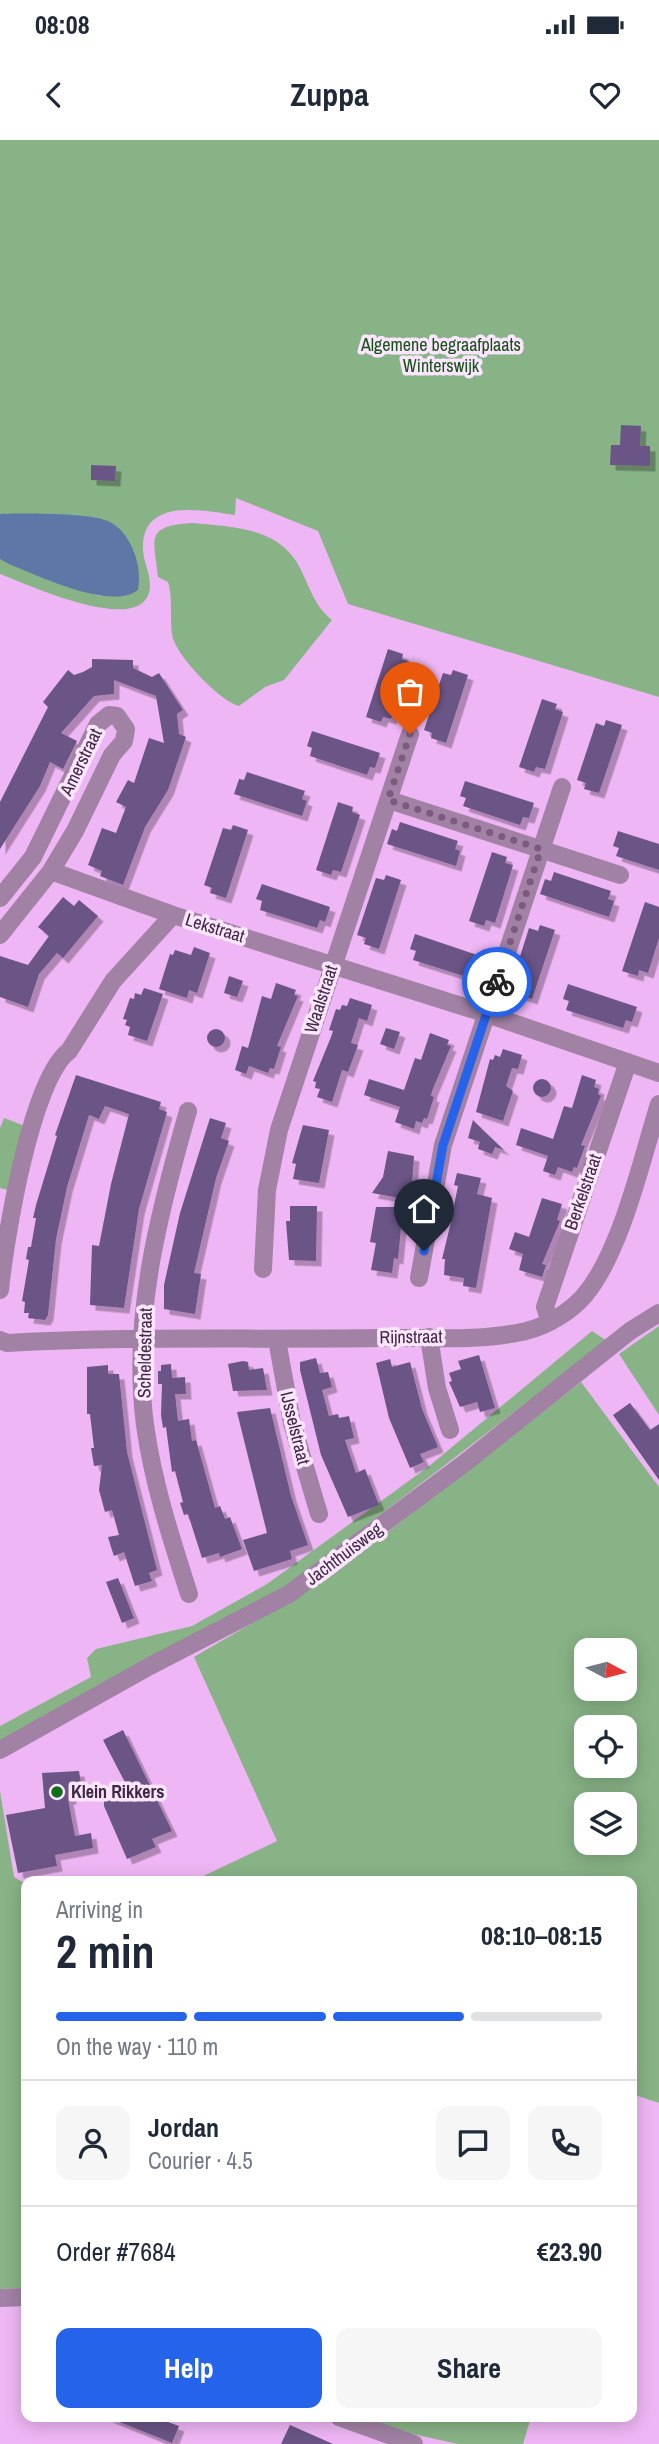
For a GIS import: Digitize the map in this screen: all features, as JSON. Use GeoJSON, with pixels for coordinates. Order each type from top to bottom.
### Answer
{"type":"FeatureCollection","features":[{"type":"Feature","properties":{"kind":"street","name":"Amerstraat"},"geometry":{"type":"LineString","coordinates":[[0,898],[33,857],[103,717],[117,716],[126,729],[124,741],[112,755],[75,831],[51,871],[0,935]]}},
{"type":"Feature","properties":{"kind":"street","name":"Waalstraat"},"geometry":{"type":"LineString","coordinates":[[263,1269],[264,1227],[272,1159],[332,965],[410,734]]}},
{"type":"Feature","properties":{"kind":"street"},"geometry":{"type":"LineString","coordinates":[[419,1278],[443,1145],[562,787]]}},
{"type":"Feature","properties":{"kind":"street"},"geometry":{"type":"LineString","coordinates":[[388,800],[620,874]]}},
{"type":"Feature","properties":{"kind":"street"},"geometry":{"type":"LineString","coordinates":[[51,871],[173,915]]}},
{"type":"Feature","properties":{"kind":"street","name":"Lekstraat"},"geometry":{"type":"LineString","coordinates":[[0,1290],[17,1180],[41,1102],[61,1058],[69,1051],[113,982],[173,915],[487,1014],[659,1073]]}},
{"type":"Feature","properties":{"kind":"street","name":"Berkelstraat"},"geometry":{"type":"LineString","coordinates":[[550,1322],[545,1307],[628,1062]]}},
{"type":"Feature","properties":{"kind":"street","name":"Rijnstraat"},"geometry":{"type":"LineString","coordinates":[[0,1340],[277,1340],[497,1335],[527,1331],[550,1322],[584,1296],[602,1268],[623,1215],[659,1104]]}},
{"type":"Feature","properties":{"kind":"street","name":"Scheldestraat"},"geometry":{"type":"LineString","coordinates":[[188,1111],[161,1206],[142,1339],[145,1423],[162,1514],[189,1594]]}},
{"type":"Feature","properties":{"kind":"street","name":"Jachthuisweg"},"geometry":{"type":"LineString","coordinates":[[0,1750],[150,1666],[289,1594],[466,1462],[630,1331],[659,1313]]}},
{"type":"Feature","properties":{"kind":"street"},"geometry":{"type":"LineString","coordinates":[[429,1337],[438,1388],[450,1430]]}},
{"type":"Feature","properties":{"kind":"street","name":"IJsselstraat"},"geometry":{"type":"LineString","coordinates":[[277,1340],[292,1423],[319,1514]]}},
{"type":"Feature","properties":{"kind":"street"},"geometry":{"type":"LineString","coordinates":[[0,2298],[21,2297]]}},
{"type":"Feature","properties":{"kind":"street"},"geometry":{"type":"LineString","coordinates":[[352,2422],[414,2444]]}},
{"type":"Feature","properties":{"kind":"green space","name":"Algemene begraafplaats Winterswijk"},"geometry":{"type":"Polygon","coordinates":[[[0,140],[659,140],[659,697],[348,604],[318,531],[236,498],[235,515],[175,511],[151,522],[145,534],[143,551],[150,588],[140,605],[124,609],[79,603],[0,574],[0,559],[100,596],[119,531],[105,520],[92,517],[0,514],[0,140]]]}},
{"type":"Feature","properties":{"kind":"green space"},"geometry":{"type":"Polygon","coordinates":[[[192,523],[239,528],[269,537],[281,545],[292,556],[317,603],[332,620],[284,680],[265,687],[239,706],[231,703],[202,679],[184,658],[172,636],[170,589],[168,582],[158,577],[155,537],[166,527],[192,523]]]}},
{"type":"Feature","properties":{"kind":"green space"},"geometry":{"type":"Polygon","coordinates":[[[4,1118],[25,1126],[8,1190],[0,1188],[0,1128],[4,1118]]]}},
{"type":"Feature","properties":{"kind":"green space"},"geometry":{"type":"Polygon","coordinates":[[[659,1326],[659,1415],[619,1354],[659,1326]]]}},
{"type":"Feature","properties":{"kind":"green space"},"geometry":{"type":"Polygon","coordinates":[[[592,1331],[607,1341],[287,1586],[0,1743],[0,1726],[91,1677],[87,1658],[96,1649],[192,1626],[267,1584],[428,1467],[592,1331]]]}},
{"type":"Feature","properties":{"kind":"green space"},"geometry":{"type":"Polygon","coordinates":[[[581,1382],[659,1487],[659,2103],[637,2096],[637,1876],[204,1876],[277,1841],[194,1657],[326,1580],[581,1382]]]}},
{"type":"Feature","properties":{"kind":"green space"},"geometry":{"type":"Polygon","coordinates":[[[0,1791],[14,1877],[21,1881],[21,2288],[0,2289],[0,1791]]]}},
{"type":"Feature","properties":{"kind":"green space"},"geometry":{"type":"Polygon","coordinates":[[[372,2422],[530,2422],[523,2444],[458,2444],[372,2422]]]}},
{"type":"Feature","properties":{"kind":"water"},"geometry":{"type":"Polygon","coordinates":[[[0,514],[72,515],[108,521],[123,533],[134,551],[139,571],[138,590],[126,595],[93,594],[9,564],[0,559],[0,514]]]}},
{"type":"Feature","properties":{"kind":"building"},"geometry":{"type":"Polygon","coordinates":[[[621,425],[641,426],[640,446],[650,446],[650,466],[610,465],[611,445],[620,445],[621,425]]]}},
{"type":"Feature","properties":{"kind":"building"},"geometry":{"type":"Polygon","coordinates":[[[91,465],[116,466],[115,481],[91,480],[91,465]]]}},
{"type":"Feature","properties":{"kind":"building"},"geometry":{"type":"Polygon","coordinates":[[[388,649],[403,654],[402,659],[410,662],[391,719],[383,717],[381,722],[366,717],[388,649]]]}},
{"type":"Feature","properties":{"kind":"building"},"geometry":{"type":"Polygon","coordinates":[[[92,659],[133,660],[133,668],[152,677],[159,673],[183,710],[177,714],[179,734],[186,737],[168,790],[145,827],[123,885],[100,876],[102,871],[88,865],[102,828],[116,833],[126,807],[116,802],[128,780],[134,783],[149,738],[164,743],[156,696],[114,680],[114,694],[94,696],[61,733],[77,741],[63,769],[50,762],[40,786],[0,849],[0,802],[48,707],[43,702],[68,670],[74,675],[83,672],[92,667],[92,659]]]}},
{"type":"Feature","properties":{"kind":"building"},"geometry":{"type":"Polygon","coordinates":[[[453,670],[468,675],[446,743],[431,738],[432,733],[424,730],[443,673],[451,675],[453,670]]]}},
{"type":"Feature","properties":{"kind":"building"},"geometry":{"type":"Polygon","coordinates":[[[542,699],[557,704],[555,709],[563,712],[545,769],[536,767],[534,772],[519,767],[542,699]]]}},
{"type":"Feature","properties":{"kind":"building"},"geometry":{"type":"Polygon","coordinates":[[[606,720],[622,725],[599,793],[584,789],[586,783],[577,780],[596,723],[604,726],[606,720]]]}},
{"type":"Feature","properties":{"kind":"building"},"geometry":{"type":"Polygon","coordinates":[[[312,731],[380,753],[375,768],[370,767],[367,775],[310,756],[312,748],[307,746],[312,731]]]}},
{"type":"Feature","properties":{"kind":"building"},"geometry":{"type":"Polygon","coordinates":[[[247,772],[305,791],[302,799],[307,801],[302,816],[234,794],[239,779],[244,780],[247,772]]]}},
{"type":"Feature","properties":{"kind":"building"},"geometry":{"type":"Polygon","coordinates":[[[465,781],[534,803],[529,818],[523,817],[520,825],[463,806],[466,798],[460,796],[465,781]]]}},
{"type":"Feature","properties":{"kind":"building"},"geometry":{"type":"Polygon","coordinates":[[[338,802],[353,807],[352,812],[360,815],[341,872],[333,870],[331,875],[316,870],[338,802]]]}},
{"type":"Feature","properties":{"kind":"building"},"geometry":{"type":"Polygon","coordinates":[[[400,822],[458,841],[455,849],[460,851],[456,866],[387,844],[392,829],[397,831],[400,822]]]}},
{"type":"Feature","properties":{"kind":"building"},"geometry":{"type":"Polygon","coordinates":[[[233,825],[248,830],[226,898],[210,893],[212,888],[204,885],[223,828],[231,830],[233,825]]]}},
{"type":"Feature","properties":{"kind":"building"},"geometry":{"type":"Polygon","coordinates":[[[618,831],[659,844],[659,870],[616,856],[619,848],[613,846],[618,831]]]}},
{"type":"Feature","properties":{"kind":"building"},"geometry":{"type":"Polygon","coordinates":[[[492,852],[507,857],[505,863],[513,865],[495,923],[486,920],[484,926],[469,921],[492,852]]]}},
{"type":"Feature","properties":{"kind":"building"},"geometry":{"type":"Polygon","coordinates":[[[554,872],[611,891],[608,899],[614,901],[609,917],[540,894],[545,879],[551,881],[554,872]]]}},
{"type":"Feature","properties":{"kind":"building"},"geometry":{"type":"Polygon","coordinates":[[[386,875],[401,880],[379,949],[364,944],[366,938],[357,935],[376,878],[384,880],[386,875]]]}},
{"type":"Feature","properties":{"kind":"building"},"geometry":{"type":"Polygon","coordinates":[[[262,884],[330,907],[325,922],[320,920],[317,928],[260,910],[262,901],[256,899],[262,884]]]}},
{"type":"Feature","properties":{"kind":"building"},"geometry":{"type":"Polygon","coordinates":[[[63,897],[74,906],[79,900],[98,916],[63,958],[57,953],[39,974],[28,1007],[0,997],[0,956],[28,965],[49,936],[38,927],[63,897]]]}},
{"type":"Feature","properties":{"kind":"building"},"geometry":{"type":"Polygon","coordinates":[[[645,902],[659,907],[659,938],[648,973],[639,970],[638,976],[622,971],[645,902]]]}},
{"type":"Feature","properties":{"kind":"building"},"geometry":{"type":"Polygon","coordinates":[[[540,925],[555,930],[532,999],[517,994],[519,988],[511,985],[529,928],[538,931],[540,925]]]}},
{"type":"Feature","properties":{"kind":"building"},"geometry":{"type":"Polygon","coordinates":[[[415,934],[483,957],[479,972],[473,970],[470,978],[413,960],[416,951],[410,949],[415,934]]]}},
{"type":"Feature","properties":{"kind":"building"},"geometry":{"type":"Polygon","coordinates":[[[194,947],[210,953],[197,993],[189,990],[187,998],[159,989],[170,954],[173,955],[175,950],[191,955],[194,947]]]}},
{"type":"Feature","properties":{"kind":"building"},"geometry":{"type":"Polygon","coordinates":[[[229,976],[243,981],[237,997],[224,993],[229,976]]]}},
{"type":"Feature","properties":{"kind":"building"},"geometry":{"type":"Polygon","coordinates":[[[276,983],[296,990],[294,995],[298,996],[277,1046],[281,1047],[274,1069],[270,1068],[268,1073],[249,1066],[246,1074],[235,1070],[242,1046],[248,1048],[262,996],[271,999],[276,983]]]}},
{"type":"Feature","properties":{"kind":"building"},"geometry":{"type":"Polygon","coordinates":[[[568,984],[637,1007],[632,1022],[626,1020],[623,1028],[566,1010],[569,1001],[563,999],[568,984]]]}},
{"type":"Feature","properties":{"kind":"building"},"geometry":{"type":"Polygon","coordinates":[[[144,988],[163,994],[147,1041],[128,1035],[130,1027],[125,1025],[127,1020],[123,1019],[130,998],[134,999],[135,993],[141,995],[144,988]]]}},
{"type":"Feature","properties":{"kind":"building"},"geometry":{"type":"Polygon","coordinates":[[[350,998],[372,1005],[367,1021],[359,1018],[351,1043],[358,1045],[348,1072],[342,1070],[332,1102],[317,1097],[320,1089],[315,1088],[316,1082],[313,1081],[333,1031],[329,1030],[336,1009],[340,1010],[342,1005],[347,1006],[350,998]]]}},
{"type":"Feature","properties":{"kind":"building"},"geometry":{"type":"Polygon","coordinates":[[[386,1028],[400,1032],[394,1049],[380,1044],[386,1028]]]}},
{"type":"Feature","properties":{"kind":"building"},"geometry":{"type":"Polygon","coordinates":[[[216,1029],[222,1032],[225,1038],[222,1044],[216,1047],[210,1044],[207,1038],[210,1032],[216,1029]]]}},
{"type":"Feature","properties":{"kind":"building"},"geometry":{"type":"Polygon","coordinates":[[[430,1033],[449,1040],[447,1045],[451,1046],[432,1091],[431,1096],[434,1097],[427,1119],[424,1118],[422,1123],[416,1121],[414,1129],[395,1122],[400,1107],[364,1095],[369,1079],[404,1090],[415,1058],[421,1060],[430,1033]]]}},
{"type":"Feature","properties":{"kind":"building"},"geometry":{"type":"Polygon","coordinates":[[[503,1049],[522,1055],[518,1069],[512,1068],[506,1086],[513,1091],[503,1121],[476,1112],[490,1059],[493,1060],[495,1055],[500,1057],[503,1049]]]}},
{"type":"Feature","properties":{"kind":"building"},"geometry":{"type":"Polygon","coordinates":[[[76,1075],[161,1102],[159,1109],[167,1112],[139,1209],[124,1308],[90,1305],[92,1245],[99,1246],[129,1114],[105,1106],[99,1119],[89,1115],[67,1187],[56,1239],[48,1315],[45,1320],[28,1318],[29,1313],[24,1313],[25,1302],[22,1301],[29,1260],[26,1259],[28,1247],[31,1247],[36,1218],[33,1218],[57,1136],[55,1135],[76,1075]]]}},
{"type":"Feature","properties":{"kind":"building"},"geometry":{"type":"Polygon","coordinates":[[[582,1075],[596,1080],[594,1087],[599,1089],[598,1094],[601,1096],[581,1145],[585,1146],[577,1168],[574,1167],[572,1172],[558,1167],[555,1175],[543,1171],[548,1156],[516,1145],[521,1128],[553,1139],[564,1106],[572,1108],[582,1075]]]}},
{"type":"Feature","properties":{"kind":"building"},"geometry":{"type":"Polygon","coordinates":[[[542,1079],[548,1082],[551,1088],[548,1094],[542,1097],[536,1094],[533,1088],[536,1082],[542,1079]]]}},
{"type":"Feature","properties":{"kind":"building"},"geometry":{"type":"Polygon","coordinates":[[[210,1118],[226,1123],[221,1138],[229,1141],[216,1178],[194,1273],[201,1274],[195,1314],[164,1309],[164,1285],[180,1213],[210,1118]]]}},
{"type":"Feature","properties":{"kind":"building"},"geometry":{"type":"Polygon","coordinates":[[[473,1120],[504,1150],[495,1147],[492,1154],[478,1149],[480,1142],[468,1138],[473,1120]]]}},
{"type":"Feature","properties":{"kind":"building"},"geometry":{"type":"Polygon","coordinates":[[[303,1125],[329,1130],[319,1183],[293,1179],[296,1164],[292,1163],[303,1125]]]}},
{"type":"Feature","properties":{"kind":"building"},"geometry":{"type":"Polygon","coordinates":[[[388,1151],[414,1156],[412,1184],[409,1196],[406,1195],[405,1199],[372,1193],[383,1177],[388,1151]]]}},
{"type":"Feature","properties":{"kind":"building"},"geometry":{"type":"Polygon","coordinates":[[[457,1173],[481,1178],[477,1194],[492,1198],[476,1288],[463,1286],[464,1278],[444,1275],[445,1259],[442,1259],[451,1222],[448,1222],[450,1209],[453,1210],[458,1186],[454,1185],[457,1173]]]}},
{"type":"Feature","properties":{"kind":"building"},"geometry":{"type":"Polygon","coordinates":[[[542,1198],[562,1204],[557,1220],[560,1221],[542,1264],[546,1265],[542,1277],[519,1270],[523,1254],[509,1249],[515,1232],[529,1237],[542,1198]]]}},
{"type":"Feature","properties":{"kind":"building"},"geometry":{"type":"Polygon","coordinates":[[[290,1206],[317,1206],[316,1261],[289,1260],[286,1221],[290,1221],[290,1206]]]}},
{"type":"Feature","properties":{"kind":"building"},"geometry":{"type":"Polygon","coordinates":[[[376,1207],[403,1207],[398,1259],[394,1258],[392,1273],[371,1270],[376,1243],[370,1242],[376,1207]]]}},
{"type":"Feature","properties":{"kind":"building"},"geometry":{"type":"Polygon","coordinates":[[[479,1355],[495,1408],[480,1412],[477,1402],[460,1407],[449,1382],[452,1381],[449,1373],[461,1369],[458,1361],[479,1355]]]}},
{"type":"Feature","properties":{"kind":"building"},"geometry":{"type":"Polygon","coordinates":[[[316,1358],[320,1373],[328,1372],[332,1387],[322,1390],[329,1416],[349,1416],[354,1438],[345,1440],[356,1473],[365,1469],[379,1505],[348,1517],[321,1455],[300,1370],[300,1362],[316,1358]]]}},
{"type":"Feature","properties":{"kind":"building"},"geometry":{"type":"Polygon","coordinates":[[[390,1359],[392,1367],[410,1362],[422,1409],[438,1447],[420,1454],[424,1462],[410,1468],[389,1418],[376,1363],[390,1359]]]}},
{"type":"Feature","properties":{"kind":"building"},"geometry":{"type":"Polygon","coordinates":[[[248,1362],[249,1370],[263,1368],[267,1390],[233,1391],[228,1364],[248,1362]]]}},
{"type":"Feature","properties":{"kind":"building"},"geometry":{"type":"Polygon","coordinates":[[[171,1364],[172,1378],[185,1377],[186,1394],[175,1394],[178,1421],[189,1419],[192,1441],[196,1440],[215,1508],[220,1506],[225,1519],[230,1517],[242,1549],[220,1557],[219,1553],[202,1558],[188,1514],[184,1515],[180,1503],[183,1502],[175,1471],[172,1472],[166,1427],[163,1428],[161,1415],[162,1384],[158,1384],[161,1365],[171,1364]]]}},
{"type":"Feature","properties":{"kind":"building"},"geometry":{"type":"Polygon","coordinates":[[[108,1365],[108,1374],[119,1374],[127,1452],[157,1570],[149,1573],[152,1581],[135,1586],[124,1552],[114,1556],[111,1547],[108,1537],[119,1535],[112,1510],[105,1512],[99,1490],[102,1465],[94,1466],[91,1448],[94,1448],[90,1414],[87,1414],[87,1367],[108,1365]]]}},
{"type":"Feature","properties":{"kind":"building"},"geometry":{"type":"Polygon","coordinates":[[[630,1403],[650,1430],[659,1424],[659,1480],[613,1415],[630,1403]]]}},
{"type":"Feature","properties":{"kind":"building"},"geometry":{"type":"Polygon","coordinates":[[[270,1408],[291,1496],[308,1545],[290,1551],[292,1559],[254,1571],[243,1540],[267,1533],[237,1412],[270,1408]]]}},
{"type":"Feature","properties":{"kind":"building"},"geometry":{"type":"Polygon","coordinates":[[[118,1578],[134,1618],[122,1623],[106,1582],[118,1578]]]}},
{"type":"Feature","properties":{"kind":"building"},"geometry":{"type":"Polygon","coordinates":[[[123,1730],[172,1831],[152,1839],[156,1847],[127,1859],[104,1806],[104,1801],[129,1790],[103,1740],[123,1730]]]}},
{"type":"Feature","properties":{"kind":"building"},"geometry":{"type":"Polygon","coordinates":[[[79,1771],[82,1789],[70,1792],[71,1799],[68,1799],[75,1836],[91,1833],[93,1848],[55,1855],[57,1866],[18,1873],[6,1815],[45,1808],[42,1773],[79,1771]]]}},
{"type":"Feature","properties":{"kind":"building"},"geometry":{"type":"Polygon","coordinates":[[[120,2422],[168,2422],[179,2426],[172,2443],[120,2422]]]}},
{"type":"Feature","properties":{"kind":"building"},"geometry":{"type":"Polygon","coordinates":[[[290,2425],[333,2444],[281,2444],[290,2425]]]}},
{"type":"Feature","properties":{"kind":"way so far"},"geometry":{"type":"LineString","coordinates":[[410,734],[388,800],[541,849],[497,982]]}},
{"type":"Feature","properties":{"kind":"place","name":"Klein Rikkers"},"geometry":{"type":"Point","coordinates":[57,1792]}},
{"type":"Feature","properties":{"kind":"route"},"geometry":{"type":"LineString","coordinates":[[424,1251],[443,1145],[497,982]]}}]}
